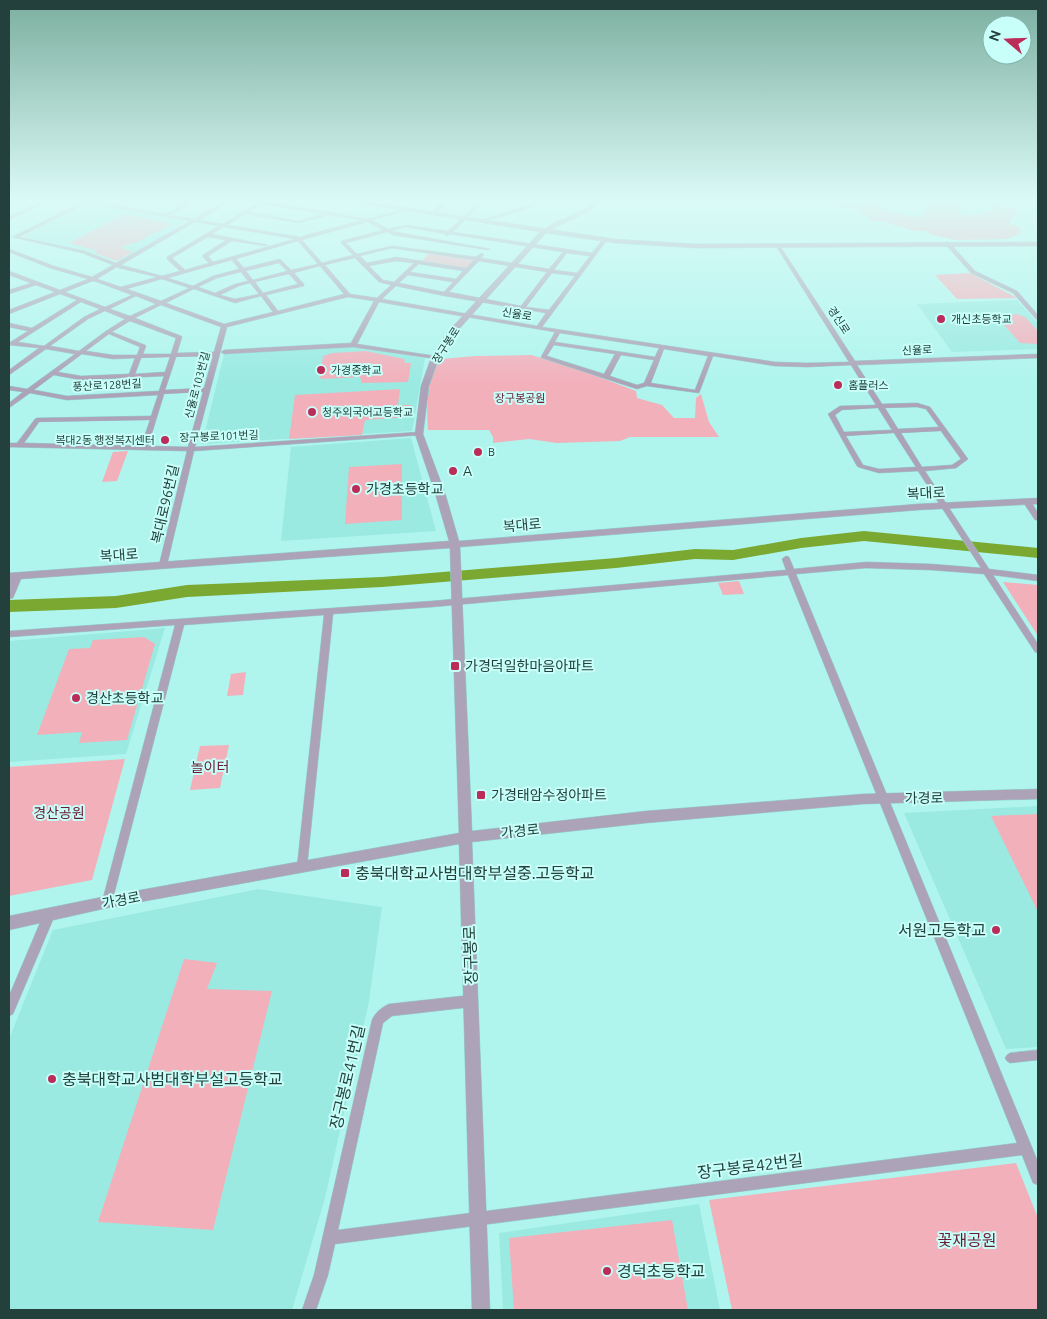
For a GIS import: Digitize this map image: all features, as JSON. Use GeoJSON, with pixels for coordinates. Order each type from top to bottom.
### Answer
{"type":"FeatureCollection","features":[{"type":"Feature","properties":{"kind":"street"},"geometry":{"type":"LineString","coordinates":[[38,261],[224,326]]}},
{"type":"Feature","properties":{"kind":"street"},"geometry":{"type":"LineString","coordinates":[[9,406],[108,332],[129,319],[193,287],[215,276],[280,261],[302,285],[235,301],[215,295],[193,287],[161,277],[105,261]]}},
{"type":"Feature","properties":{"kind":"street"},"geometry":{"type":"LineString","coordinates":[[9,312],[90,280],[124,261]]}},
{"type":"Feature","properties":{"kind":"street"},"geometry":{"type":"LineString","coordinates":[[172,261],[183,271]]}},
{"type":"Feature","properties":{"kind":"street"},"geometry":{"type":"LineString","coordinates":[[121,289],[220,261]]}},
{"type":"Feature","properties":{"kind":"street"},"geometry":{"type":"LineString","coordinates":[[235,261],[277,313]]}},
{"type":"Feature","properties":{"kind":"street"},"geometry":{"type":"LineString","coordinates":[[318,261],[348,295]]}},
{"type":"Feature","properties":{"kind":"street"},"geometry":{"type":"LineString","coordinates":[[215,295],[252,282],[334,261]]}},
{"type":"Feature","properties":{"kind":"street"},"geometry":{"type":"LineString","coordinates":[[361,261],[381,282],[550,312]]}},
{"type":"Feature","properties":{"kind":"street"},"geometry":{"type":"LineString","coordinates":[[366,266],[389,261]]}},
{"type":"Feature","properties":{"kind":"street"},"geometry":{"type":"LineString","coordinates":[[407,261],[468,270]]}},
{"type":"Feature","properties":{"kind":"street"},"geometry":{"type":"LineString","coordinates":[[445,294],[477,261]]}},
{"type":"Feature","properties":{"kind":"street"},"geometry":{"type":"LineString","coordinates":[[487,261],[578,275]]}},
{"type":"Feature","properties":{"kind":"street","name":"장구봉로"},"geometry":{"type":"LineString","coordinates":[[481,1310],[459,600],[455,550],[440,493],[419,434],[425,386],[435,358],[448,337],[518,261]]}},
{"type":"Feature","properties":{"kind":"street"},"geometry":{"type":"LineString","coordinates":[[522,308],[558,261]]}},
{"type":"Feature","properties":{"kind":"street"},"geometry":{"type":"LineString","coordinates":[[538,328],[590,261]]}},
{"type":"Feature","properties":{"kind":"street","name":"경신로"},"geometry":{"type":"LineString","coordinates":[[787,261],[979,559]]}},
{"type":"Feature","properties":{"kind":"street"},"geometry":{"type":"LineString","coordinates":[[963,261],[973,272],[1015,292],[1038,318]]}},
{"type":"Feature","properties":{"kind":"street"},"geometry":{"type":"LineString","coordinates":[[353,345],[377,301],[418,262]]}},
{"type":"Feature","properties":{"kind":"street"},"geometry":{"type":"LineString","coordinates":[[9,273],[178,337],[144,448]]}},
{"type":"Feature","properties":{"kind":"street"},"geometry":{"type":"LineString","coordinates":[[407,273],[459,279]]}},
{"type":"Feature","properties":{"kind":"street"},"geometry":{"type":"LineString","coordinates":[[9,292],[36,283]]}},
{"type":"Feature","properties":{"kind":"street"},"geometry":{"type":"LineString","coordinates":[[9,373],[86,318],[137,294]]}},
{"type":"Feature","properties":{"kind":"street","name":"신율로"},"geometry":{"type":"LineString","coordinates":[[224,326],[348,295],[558,332],[775,364],[806,365],[1038,356]]}},
{"type":"Feature","properties":{"kind":"street"},"geometry":{"type":"LineString","coordinates":[[11,344],[81,300]]}},
{"type":"Feature","properties":{"kind":"street"},"geometry":{"type":"LineString","coordinates":[[1030,308],[1038,308]]}},
{"type":"Feature","properties":{"kind":"street"},"geometry":{"type":"LineString","coordinates":[[9,325],[32,330]]}},
{"type":"Feature","properties":{"kind":"street","name":"신율로103번길"},"geometry":{"type":"LineString","coordinates":[[190,449],[224,326]]}},
{"type":"Feature","properties":{"kind":"street"},"geometry":{"type":"LineString","coordinates":[[108,332],[143,346],[131,376]]}},
{"type":"Feature","properties":{"kind":"street"},"geometry":{"type":"LineString","coordinates":[[558,332],[544,357],[637,387],[648,384],[697,392],[711,355]]}},
{"type":"Feature","properties":{"kind":"street"},"geometry":{"type":"LineString","coordinates":[[552,343],[657,359]]}},
{"type":"Feature","properties":{"kind":"street"},"geometry":{"type":"LineString","coordinates":[[11,344],[113,357],[216,354]]}},
{"type":"Feature","properties":{"kind":"street"},"geometry":{"type":"LineString","coordinates":[[224,352],[353,345],[435,358]]}},
{"type":"Feature","properties":{"kind":"street"},"geometry":{"type":"LineString","coordinates":[[648,384],[662,347]]}},
{"type":"Feature","properties":{"kind":"street"},"geometry":{"type":"LineString","coordinates":[[606,377],[619,353]]}},
{"type":"Feature","properties":{"kind":"street"},"geometry":{"type":"LineString","coordinates":[[53,373],[81,378],[167,374]]}},
{"type":"Feature","properties":{"kind":"street","name":"풍산로128번길"},"geometry":{"type":"LineString","coordinates":[[9,388],[67,398],[207,390]]}},
{"type":"Feature","properties":{"kind":"street"},"geometry":{"type":"LineString","coordinates":[[916,405],[928,408],[965,459],[954,467],[879,471],[860,466],[831,414],[840,408],[880,406],[916,405]]}},
{"type":"Feature","properties":{"kind":"street"},"geometry":{"type":"LineString","coordinates":[[18,445],[37,420],[153,418]]}},
{"type":"Feature","properties":{"kind":"street"},"geometry":{"type":"LineString","coordinates":[[842,434],[943,428]]}},
{"type":"Feature","properties":{"kind":"street","name":"장구봉로101번길"},"geometry":{"type":"LineString","coordinates":[[9,445],[190,449],[419,434]]}},
{"type":"Feature","properties":{"kind":"street","name":"복대로96번길"},"geometry":{"type":"LineString","coordinates":[[163,565],[190,449]]}},
{"type":"Feature","properties":{"kind":"street","name":"복대로"},"geometry":{"type":"LineString","coordinates":[[13,579],[163,565],[455,550],[944,506],[1038,501]]}},
{"type":"Feature","properties":{"kind":"street"},"geometry":{"type":"LineString","coordinates":[[1027,502],[1038,518]]}},
{"type":"Feature","properties":{"kind":"street"},"geometry":{"type":"LineString","coordinates":[[786,559],[1038,1178]]}},
{"type":"Feature","properties":{"kind":"street"},"geometry":{"type":"LineString","coordinates":[[979,559],[1038,650]]}},
{"type":"Feature","properties":{"kind":"street"},"geometry":{"type":"LineString","coordinates":[[9,634],[329,612],[866,565],[901,565],[1038,578]]}},
{"type":"Feature","properties":{"kind":"street"},"geometry":{"type":"LineString","coordinates":[[9,595],[13,579]]}},
{"type":"Feature","properties":{"kind":"street"},"geometry":{"type":"LineString","coordinates":[[302,867],[329,612]]}},
{"type":"Feature","properties":{"kind":"street"},"geometry":{"type":"LineString","coordinates":[[107,902],[180,623]]}},
{"type":"Feature","properties":{"kind":"street","name":"가경로"},"geometry":{"type":"LineString","coordinates":[[9,922],[107,902],[466,837],[646,817],[883,798],[1038,794]]}},
{"type":"Feature","properties":{"kind":"street"},"geometry":{"type":"LineString","coordinates":[[9,1010],[49,915]]}},
{"type":"Feature","properties":{"kind":"street","name":"장구봉로41번길"},"geometry":{"type":"LineString","coordinates":[[309,1310],[321,1274],[378,1020],[389,1010],[472,1000]]}},
{"type":"Feature","properties":{"kind":"street"},"geometry":{"type":"LineString","coordinates":[[1010,1058],[1038,1055]]}},
{"type":"Feature","properties":{"kind":"street","name":"장구봉로42번길"},"geometry":{"type":"LineString","coordinates":[[478,1218],[1026,1148]]}},
{"type":"Feature","properties":{"kind":"street"},"geometry":{"type":"LineString","coordinates":[[329,1238],[478,1218]]}},
{"type":"Feature","properties":{"kind":"shaded area"},"geometry":{"type":"Polygon","coordinates":[[[1017,300],[1038,323],[1038,349],[952,352],[917,304],[1017,300]]]}},
{"type":"Feature","properties":{"kind":"shaded area"},"geometry":{"type":"Polygon","coordinates":[[[352,346],[425,358],[412,431],[202,444],[224,354],[352,346]]]}},
{"type":"Feature","properties":{"kind":"shaded area","name":"가경초등학교"},"geometry":{"type":"Polygon","coordinates":[[[411,438],[436,531],[281,541],[291,447],[411,438]]]}},
{"type":"Feature","properties":{"kind":"shaded area","name":"경산초등학교"},"geometry":{"type":"Polygon","coordinates":[[[165,628],[126,754],[9,762],[9,641],[165,628]]]}},
{"type":"Feature","properties":{"kind":"shaded area","name":"서원고등학교"},"geometry":{"type":"Polygon","coordinates":[[[1038,806],[1038,1047],[1006,1049],[904,813],[1038,806]]]}},
{"type":"Feature","properties":{"kind":"shaded area"},"geometry":{"type":"Polygon","coordinates":[[[258,889],[382,907],[369,1001],[325,1198],[292,1310],[9,1310],[9,1039],[53,930],[258,889]]]}},
{"type":"Feature","properties":{"kind":"shaded area","name":"경덕초등학교"},"geometry":{"type":"Polygon","coordinates":[[[699,1204],[720,1310],[503,1310],[499,1233],[699,1204]]]}},
{"type":"Feature","properties":{"kind":"green space"},"geometry":{"type":"Polygon","coordinates":[[[422,261],[474,261],[466,269],[421,262],[422,261]]]}},
{"type":"Feature","properties":{"kind":"green space"},"geometry":{"type":"Polygon","coordinates":[[[970,273],[1017,298],[957,299],[935,275],[970,273]]]}},
{"type":"Feature","properties":{"kind":"green space"},"geometry":{"type":"Polygon","coordinates":[[[1017,314],[1025,317],[1038,331],[1038,344],[1020,343],[997,317],[1017,314]]]}},
{"type":"Feature","properties":{"kind":"green space"},"geometry":{"type":"Polygon","coordinates":[[[366,351],[404,359],[405,363],[411,363],[408,382],[362,383],[360,377],[320,378],[323,356],[333,353],[366,351]]]}},
{"type":"Feature","properties":{"kind":"green space","name":"장구봉공원"},"geometry":{"type":"Polygon","coordinates":[[[531,355],[570,366],[636,391],[637,398],[662,405],[674,418],[695,418],[696,398],[701,394],[709,422],[719,437],[630,437],[620,441],[557,443],[529,439],[493,443],[493,437],[489,430],[428,430],[427,412],[430,384],[441,359],[531,355]]]}},
{"type":"Feature","properties":{"kind":"green space"},"geometry":{"type":"Polygon","coordinates":[[[400,389],[398,405],[412,405],[408,417],[365,420],[362,435],[289,439],[295,395],[400,389]]]}},
{"type":"Feature","properties":{"kind":"green space"},"geometry":{"type":"Polygon","coordinates":[[[128,451],[117,481],[102,482],[113,452],[128,451]]]}},
{"type":"Feature","properties":{"kind":"green space"},"geometry":{"type":"Polygon","coordinates":[[[402,464],[402,520],[345,524],[349,467],[402,464]]]}},
{"type":"Feature","properties":{"kind":"green space"},"geometry":{"type":"Polygon","coordinates":[[[739,581],[744,594],[723,595],[718,583],[739,581]]]}},
{"type":"Feature","properties":{"kind":"green space"},"geometry":{"type":"Polygon","coordinates":[[[1003,582],[1038,585],[1038,636],[1003,582]]]}},
{"type":"Feature","properties":{"kind":"green space"},"geometry":{"type":"Polygon","coordinates":[[[144,637],[155,644],[127,740],[79,743],[82,732],[37,735],[69,649],[90,648],[93,640],[144,637]]]}},
{"type":"Feature","properties":{"kind":"green space"},"geometry":{"type":"Polygon","coordinates":[[[246,672],[243,695],[227,696],[231,674],[246,672]]]}},
{"type":"Feature","properties":{"kind":"green space","name":"놀이터"},"geometry":{"type":"Polygon","coordinates":[[[229,745],[220,788],[190,790],[200,746],[229,745]]]}},
{"type":"Feature","properties":{"kind":"green space","name":"경산공원"},"geometry":{"type":"Polygon","coordinates":[[[125,759],[92,880],[9,896],[9,767],[125,759]]]}},
{"type":"Feature","properties":{"kind":"green space"},"geometry":{"type":"Polygon","coordinates":[[[1038,814],[1038,912],[991,816],[1038,814]]]}},
{"type":"Feature","properties":{"kind":"green space"},"geometry":{"type":"Polygon","coordinates":[[[184,959],[217,963],[207,989],[272,991],[213,1230],[98,1222],[184,959]]]}},
{"type":"Feature","properties":{"kind":"green space","name":"꽃재공원"},"geometry":{"type":"Polygon","coordinates":[[[1016,1163],[1038,1218],[1038,1310],[732,1310],[709,1200],[1016,1163]]]}},
{"type":"Feature","properties":{"kind":"green space","name":"경덕초등학교"},"geometry":{"type":"Polygon","coordinates":[[[672,1220],[688,1310],[514,1310],[509,1238],[672,1220]]]}},
{"type":"Feature","properties":{"kind":"waterway"},"geometry":{"type":"LineString","coordinates":[[9,606],[116,602],[187,591],[382,582],[616,563],[695,554],[733,555],[801,543],[864,536],[1038,553]]}},
{"type":"Feature","properties":{"kind":"place","name":"개신초등학교"},"geometry":{"type":"Point","coordinates":[941,319]}},
{"type":"Feature","properties":{"kind":"place","name":"가경중학교"},"geometry":{"type":"Point","coordinates":[321,370]}},
{"type":"Feature","properties":{"kind":"place","name":"홈플러스"},"geometry":{"type":"Point","coordinates":[838,385]}},
{"type":"Feature","properties":{"kind":"place","name":"청주외국어고등학교"},"geometry":{"type":"Point","coordinates":[312,412]}},
{"type":"Feature","properties":{"kind":"place","name":"복대2동 행정복지센터"},"geometry":{"type":"Point","coordinates":[165,440]}},
{"type":"Feature","properties":{"kind":"place","name":"B"},"geometry":{"type":"Point","coordinates":[478,452]}},
{"type":"Feature","properties":{"kind":"place","name":"A"},"geometry":{"type":"Point","coordinates":[453,471]}},
{"type":"Feature","properties":{"kind":"place","name":"가경초등학교"},"geometry":{"type":"Point","coordinates":[356,489]}},
{"type":"Feature","properties":{"kind":"place","name":"가경덕일한마음아파트"},"geometry":{"type":"Point","coordinates":[455,666]}},
{"type":"Feature","properties":{"kind":"place","name":"경산초등학교"},"geometry":{"type":"Point","coordinates":[76,698]}},
{"type":"Feature","properties":{"kind":"place","name":"가경태암수정아파트"},"geometry":{"type":"Point","coordinates":[481,795]}},
{"type":"Feature","properties":{"kind":"place","name":"충북대학교사범대학부설중.고등학교"},"geometry":{"type":"Point","coordinates":[345,873]}},
{"type":"Feature","properties":{"kind":"place","name":"서원고등학교"},"geometry":{"type":"Point","coordinates":[996,930]}},
{"type":"Feature","properties":{"kind":"place","name":"충북대학교사범대학부설고등학교"},"geometry":{"type":"Point","coordinates":[52,1079]}},
{"type":"Feature","properties":{"kind":"place","name":"경덕초등학교"},"geometry":{"type":"Point","coordinates":[607,1271]}}]}
